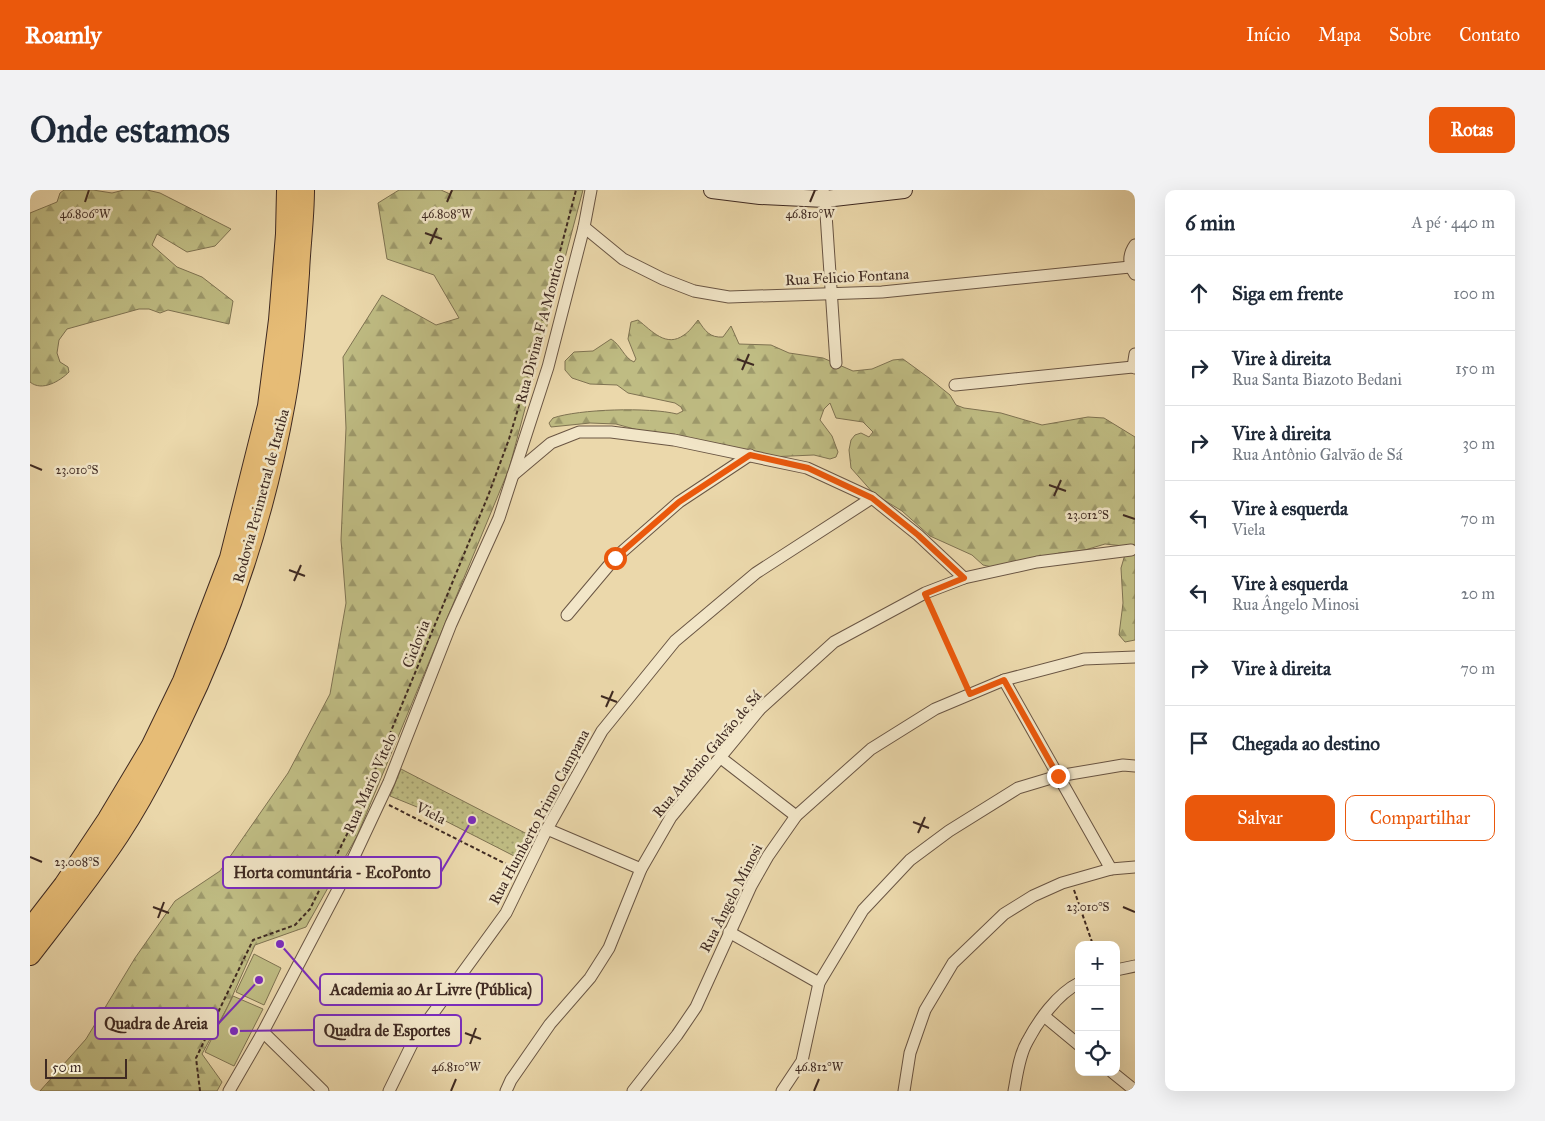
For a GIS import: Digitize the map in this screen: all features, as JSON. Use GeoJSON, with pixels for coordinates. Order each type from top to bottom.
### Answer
{"type":"FeatureCollection","features":[{"type":"Feature","properties":{"kind":"highway","name":"Rodovia Perimetral de Itatiba"},"geometry":{"type":"LineString","coordinates":[[30,929],[64,885],[104,826],[151,747],[183,681],[230,558],[268,406],[279,320],[287,190]]}},
{"type":"Feature","properties":{"kind":"highway","name":"Rodovia Perimetral de Itatiba"},"geometry":{"type":"LineString","coordinates":[[30,956],[119,835],[143,795],[165,756],[194,696],[227,617],[248,554],[272,463],[285,401],[295,326],[304,190]]}},
{"type":"Feature","properties":{"kind":"main road"},"geometry":{"type":"LineString","coordinates":[[712,190],[760,196],[904,190]]}},
{"type":"Feature","properties":{"kind":"street","name":"Rua Divina F A Montico"},"geometry":{"type":"LineString","coordinates":[[513,475],[548,367],[584,227],[591,190]]}},
{"type":"Feature","properties":{"kind":"street"},"geometry":{"type":"LineString","coordinates":[[824,194],[833,295],[836,363]]}},
{"type":"Feature","properties":{"kind":"street","name":"Rua Felicio Fontana"},"geometry":{"type":"LineString","coordinates":[[584,227],[623,259],[663,279],[694,291],[729,297],[882,292],[1133,271]]}},
{"type":"Feature","properties":{"kind":"street"},"geometry":{"type":"LineString","coordinates":[[1133,271],[1131,252],[1135,245]]}},
{"type":"Feature","properties":{"kind":"street"},"geometry":{"type":"LineString","coordinates":[[955,385],[1134,368],[1135,354]]}},
{"type":"Feature","properties":{"kind":"street"},"geometry":{"type":"LineString","coordinates":[[513,475],[551,443],[579,432],[611,432],[674,440],[808,468],[872,498],[918,535],[964,578]]}},
{"type":"Feature","properties":{"kind":"street"},"geometry":{"type":"LineString","coordinates":[[567,615],[622,552],[679,502],[750,455]]}},
{"type":"Feature","properties":{"kind":"street","name":"Rua Mario Vitelo"},"geometry":{"type":"LineString","coordinates":[[229,1091],[264,1032],[345,876],[380,800],[451,624],[499,518],[513,475]]}},
{"type":"Feature","properties":{"kind":"street","name":"Rua Humberto Primo Campana"},"geometry":{"type":"LineString","coordinates":[[389,1091],[415,1038],[506,914],[547,829],[602,731],[675,641],[756,573],[872,498]]}},
{"type":"Feature","properties":{"kind":"street","name":"Rua Antônio Galvão de Sá"},"geometry":{"type":"LineString","coordinates":[[506,1091],[511,1080],[550,1024],[590,978],[609,948],[641,869],[671,817],[760,709],[834,642],[925,594],[964,578],[1037,562],[1131,550]]}},
{"type":"Feature","properties":{"kind":"street","name":"Rua Ângelo Minosi"},"geometry":{"type":"LineString","coordinates":[[633,1091],[677,1035],[696,1007],[729,932],[768,856],[796,816],[871,749],[935,709],[1004,680],[1084,658],[1135,656]]}},
{"type":"Feature","properties":{"kind":"street"},"geometry":{"type":"LineString","coordinates":[[1004,680],[1111,869]]}},
{"type":"Feature","properties":{"kind":"street"},"geometry":{"type":"LineString","coordinates":[[721,758],[796,816]]}},
{"type":"Feature","properties":{"kind":"street"},"geometry":{"type":"LineString","coordinates":[[782,1091],[802,1061],[819,983],[864,910],[910,860],[949,831],[1018,788],[1058,776],[1123,765],[1135,766]]}},
{"type":"Feature","properties":{"kind":"street"},"geometry":{"type":"LineString","coordinates":[[547,829],[641,869]]}},
{"type":"Feature","properties":{"kind":"street"},"geometry":{"type":"LineString","coordinates":[[908,1091],[904,1091],[910,1053],[925,1010],[953,963],[1004,914],[1033,896],[1071,880],[1111,869],[1135,867]]}},
{"type":"Feature","properties":{"kind":"street"},"geometry":{"type":"LineString","coordinates":[[729,932],[819,983]]}},
{"type":"Feature","properties":{"kind":"street"},"geometry":{"type":"LineString","coordinates":[[1120,969],[1135,966]]}},
{"type":"Feature","properties":{"kind":"street"},"geometry":{"type":"LineString","coordinates":[[1014,1091],[1026,1043],[1056,1001],[1075,986]]}},
{"type":"Feature","properties":{"kind":"street"},"geometry":{"type":"LineString","coordinates":[[1044,1016],[1075,1042]]}},
{"type":"Feature","properties":{"kind":"street"},"geometry":{"type":"LineString","coordinates":[[264,1032],[323,1091]]}},
{"type":"Feature","properties":{"kind":"street"},"geometry":{"type":"LineString","coordinates":[[1117,1076],[1133,1090]]}},
{"type":"Feature","properties":{"kind":"path","name":"Ciclovia"},"geometry":{"type":"LineString","coordinates":[[200,1091],[196,1058],[253,940],[295,925],[310,908],[356,816],[488,496],[509,439],[526,382],[576,190]]}},
{"type":"Feature","properties":{"kind":"path"},"geometry":{"type":"LineString","coordinates":[[925,594],[970,694]]}},
{"type":"Feature","properties":{"kind":"path","name":"Viela"},"geometry":{"type":"LineString","coordinates":[[380,800],[525,874]]}},
{"type":"Feature","properties":{"kind":"path"},"geometry":{"type":"LineString","coordinates":[[1071,880],[1092,941]]}},
{"type":"Feature","properties":{"kind":"green space"},"geometry":{"type":"Polygon","coordinates":[[[64,190],[93,190],[112,193],[124,190],[147,190],[160,193],[231,229],[215,246],[187,252],[157,234],[152,245],[177,267],[202,277],[233,301],[229,324],[168,310],[160,313],[149,309],[139,309],[67,329],[59,340],[57,353],[60,362],[68,367],[69,372],[56,382],[45,386],[35,385],[30,382],[30,213],[57,202],[60,193],[64,190]]]}},
{"type":"Feature","properties":{"kind":"green space"},"geometry":{"type":"Polygon","coordinates":[[[399,190],[441,190],[450,194],[453,190],[583,190],[509,469],[357,836],[306,927],[255,945],[228,1006],[202,1054],[222,1082],[217,1091],[40,1091],[86,1039],[135,958],[175,901],[220,871],[288,773],[330,694],[346,603],[341,540],[346,428],[343,357],[382,295],[436,325],[459,318],[434,275],[387,259],[378,203],[399,190]]]}},
{"type":"Feature","properties":{"kind":"green space"},"geometry":{"type":"Polygon","coordinates":[[[638,320],[654,333],[671,340],[686,334],[698,320],[711,335],[718,337],[723,337],[731,326],[739,344],[771,345],[789,353],[823,358],[853,371],[872,369],[893,360],[903,359],[950,395],[956,405],[964,408],[1001,413],[1042,425],[1088,417],[1104,418],[1135,437],[1135,640],[1125,642],[1119,635],[1123,603],[1121,568],[1126,551],[1124,546],[1105,544],[1085,550],[1059,553],[1006,570],[983,565],[972,555],[930,536],[902,511],[874,494],[851,468],[849,450],[851,440],[855,435],[861,433],[869,437],[873,432],[863,422],[836,418],[830,403],[824,409],[820,420],[832,436],[838,452],[836,457],[830,459],[814,455],[768,457],[711,450],[616,424],[590,423],[551,427],[549,423],[553,418],[579,413],[649,410],[677,414],[683,411],[675,403],[628,393],[617,385],[590,384],[572,378],[565,370],[565,361],[574,352],[593,351],[611,339],[634,362],[636,359],[628,339],[631,322],[638,320]]]}},
{"type":"Feature","properties":{"kind":"green space"},"geometry":{"type":"Polygon","coordinates":[[[401,769],[529,835],[518,858],[422,809],[390,796],[401,769]]]}},
{"type":"Feature","properties":{"kind":"green space"},"geometry":{"type":"Polygon","coordinates":[[[254,954],[281,968],[264,1005],[236,992],[254,954]]]}},
{"type":"Feature","properties":{"kind":"green space"},"geometry":{"type":"Polygon","coordinates":[[[233,996],[263,1009],[234,1066],[205,1052],[233,996]]]}},
{"type":"Feature","properties":{"kind":"place","name":"Horta comuntária - EcoPonto"},"geometry":{"type":"Point","coordinates":[472,820]}},
{"type":"Feature","properties":{"kind":"place","name":"Academia ao Ar Livre (Pública)"},"geometry":{"type":"Point","coordinates":[280,944]}},
{"type":"Feature","properties":{"kind":"place","name":"Quadra de Areia"},"geometry":{"type":"Point","coordinates":[259,980]}},
{"type":"Feature","properties":{"kind":"place","name":"Quadra de Esportes"},"geometry":{"type":"Point","coordinates":[234,1031]}},
{"type":"Feature","properties":{"kind":"route"},"geometry":{"type":"LineString","coordinates":[[615,558],[679,502],[750,455],[808,468],[872,498],[918,535],[964,578],[925,594],[970,694],[1004,680],[1058,776]]}}]}
